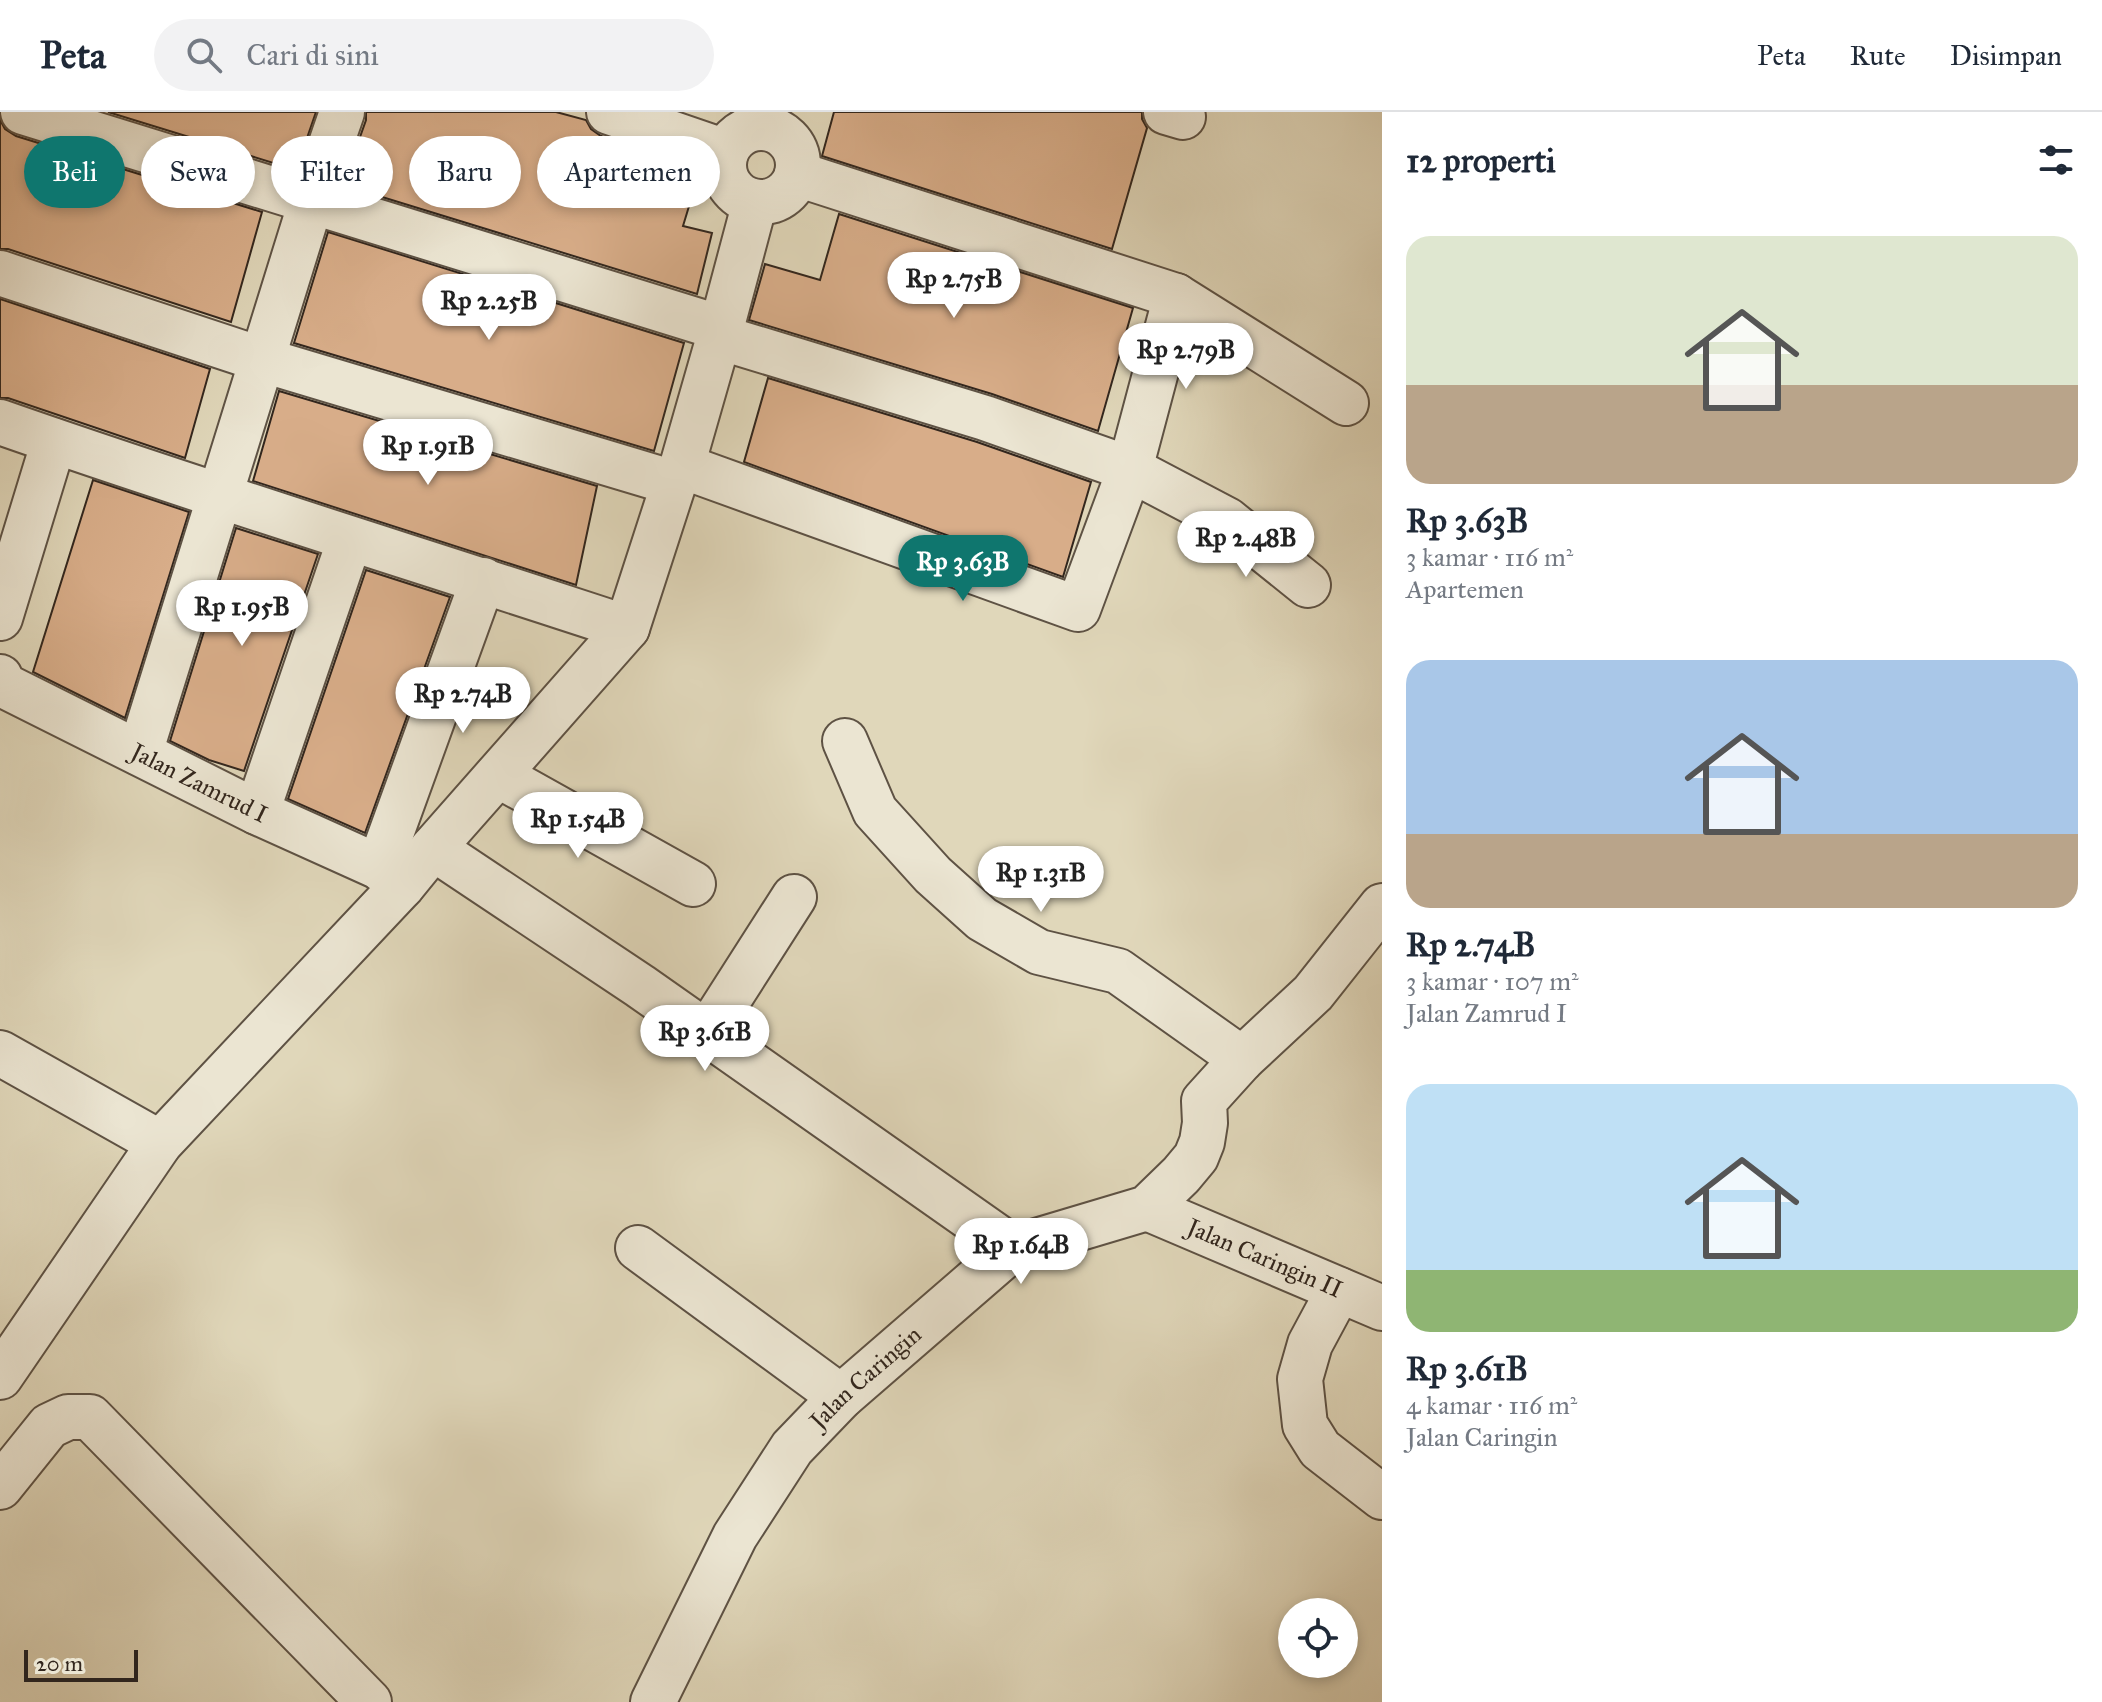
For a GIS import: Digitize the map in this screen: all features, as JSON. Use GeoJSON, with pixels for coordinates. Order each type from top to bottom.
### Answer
{"type":"FeatureCollection","features":[{"type":"Feature","properties":{"kind":"street"},"geometry":{"type":"LineString","coordinates":[[23,112],[271,190]]}},
{"type":"Feature","properties":{"kind":"street"},"geometry":{"type":"LineString","coordinates":[[334,136],[342,112]]}},
{"type":"Feature","properties":{"kind":"street"},"geometry":{"type":"LineString","coordinates":[[609,112],[726,152]]}},
{"type":"Feature","properties":{"kind":"street"},"geometry":{"type":"LineString","coordinates":[[782,122],[795,150],[797,174],[793,184],[777,199],[755,202],[740,196],[729,184],[724,168],[726,152],[743,133],[782,122]]}},
{"type":"Feature","properties":{"kind":"street"},"geometry":{"type":"LineString","coordinates":[[797,174],[1176,296],[1346,403]]}},
{"type":"Feature","properties":{"kind":"street"},"geometry":{"type":"LineString","coordinates":[[0,1377],[160,1143],[391,876],[433,848],[627,628],[678,474],[755,202]]}},
{"type":"Feature","properties":{"kind":"street"},"geometry":{"type":"LineString","coordinates":[[140,753],[309,208]]}},
{"type":"Feature","properties":{"kind":"street"},"geometry":{"type":"LineString","coordinates":[[330,208],[985,418],[1130,469],[1227,520],[1308,585]]}},
{"type":"Feature","properties":{"kind":"street"},"geometry":{"type":"LineString","coordinates":[[0,273],[263,360],[678,474],[1078,609],[1130,469],[1176,296]]}},
{"type":"Feature","properties":{"kind":"street"},"geometry":{"type":"LineString","coordinates":[[0,422],[219,497],[627,628]]}},
{"type":"Feature","properties":{"kind":"street"},"geometry":{"type":"LineString","coordinates":[[0,618],[54,441]]}},
{"type":"Feature","properties":{"kind":"street"},"geometry":{"type":"LineString","coordinates":[[257,812],[350,539]]}},
{"type":"Feature","properties":{"kind":"street"},"geometry":{"type":"LineString","coordinates":[[391,876],[483,580]]}},
{"type":"Feature","properties":{"kind":"street","name":"Jalan Zamrud I"},"geometry":{"type":"LineString","coordinates":[[0,677],[3,685],[391,876]]}},
{"type":"Feature","properties":{"kind":"street"},"geometry":{"type":"LineString","coordinates":[[845,741],[875,811],[933,875],[982,919],[1039,952],[1118,971],[1242,1059]]}},
{"type":"Feature","properties":{"kind":"street"},"geometry":{"type":"LineString","coordinates":[[498,775],[693,884]]}},
{"type":"Feature","properties":{"kind":"street"},"geometry":{"type":"LineString","coordinates":[[433,848],[707,1033],[1013,1248]]}},
{"type":"Feature","properties":{"kind":"street"},"geometry":{"type":"LineString","coordinates":[[707,1033],[794,897]]}},
{"type":"Feature","properties":{"kind":"street","name":"Jalan Caringin"},"geometry":{"type":"LineString","coordinates":[[653,1702],[735,1536],[792,1448],[841,1397],[1013,1248],[1147,1208],[1196,1157],[1205,1123],[1204,1101],[1242,1059],[1313,993],[1382,906]]}},
{"type":"Feature","properties":{"kind":"street"},"geometry":{"type":"LineString","coordinates":[[0,1053],[160,1143]]}},
{"type":"Feature","properties":{"kind":"street","name":"Jalan Caringin II"},"geometry":{"type":"LineString","coordinates":[[1147,1208],[1382,1308]]}},
{"type":"Feature","properties":{"kind":"street"},"geometry":{"type":"LineString","coordinates":[[638,1248],[841,1397]]}},
{"type":"Feature","properties":{"kind":"street"},"geometry":{"type":"LineString","coordinates":[[1339,1290],[1310,1344],[1300,1379],[1305,1425],[1320,1449],[1382,1497]]}},
{"type":"Feature","properties":{"kind":"street"},"geometry":{"type":"LineString","coordinates":[[0,1487],[49,1426],[68,1417],[90,1417],[369,1702]]}},
{"type":"Feature","properties":{"kind":"building"},"geometry":{"type":"Polygon","coordinates":[[[108,112],[316,112],[308,136],[271,136],[271,162],[255,157],[255,136],[186,136],[108,112]]]}},
{"type":"Feature","properties":{"kind":"building"},"geometry":{"type":"Polygon","coordinates":[[[366,112],[556,112],[586,120],[591,129],[601,136],[537,136],[537,208],[688,208],[683,226],[712,233],[697,294],[418,208],[521,208],[521,136],[409,136],[409,205],[393,200],[393,136],[360,136],[366,112]]]}},
{"type":"Feature","properties":{"kind":"building"},"geometry":{"type":"Polygon","coordinates":[[[834,112],[1142,112],[1147,128],[1112,249],[822,156],[834,112]]]}},
{"type":"Feature","properties":{"kind":"building"},"geometry":{"type":"Polygon","coordinates":[[[0,120],[5,129],[24,138],[24,208],[125,208],[125,170],[141,175],[141,208],[249,208],[262,212],[231,322],[8,249],[0,249],[0,120]]]}},
{"type":"Feature","properties":{"kind":"building"},"geometry":{"type":"Polygon","coordinates":[[[839,214],[1133,308],[1098,431],[992,394],[749,320],[765,264],[820,280],[839,214]]]}},
{"type":"Feature","properties":{"kind":"building"},"geometry":{"type":"Polygon","coordinates":[[[328,232],[684,343],[654,451],[294,343],[328,232]]]}},
{"type":"Feature","properties":{"kind":"building"},"geometry":{"type":"Polygon","coordinates":[[[0,299],[210,369],[185,458],[8,398],[0,398],[0,299]]]}},
{"type":"Feature","properties":{"kind":"building"},"geometry":{"type":"Polygon","coordinates":[[[768,378],[977,442],[1091,482],[1063,577],[744,462],[768,378]]]}},
{"type":"Feature","properties":{"kind":"building"},"geometry":{"type":"Polygon","coordinates":[[[279,391],[597,486],[576,585],[253,481],[279,391]]]}},
{"type":"Feature","properties":{"kind":"building"},"geometry":{"type":"Polygon","coordinates":[[[93,480],[189,512],[125,718],[33,672],[93,480]]]}},
{"type":"Feature","properties":{"kind":"building"},"geometry":{"type":"Polygon","coordinates":[[[236,528],[318,554],[244,771],[209,760],[170,741],[236,528]]]}},
{"type":"Feature","properties":{"kind":"building"},"geometry":{"type":"Polygon","coordinates":[[[366,570],[450,597],[365,833],[288,799],[366,570]]]}}]}
